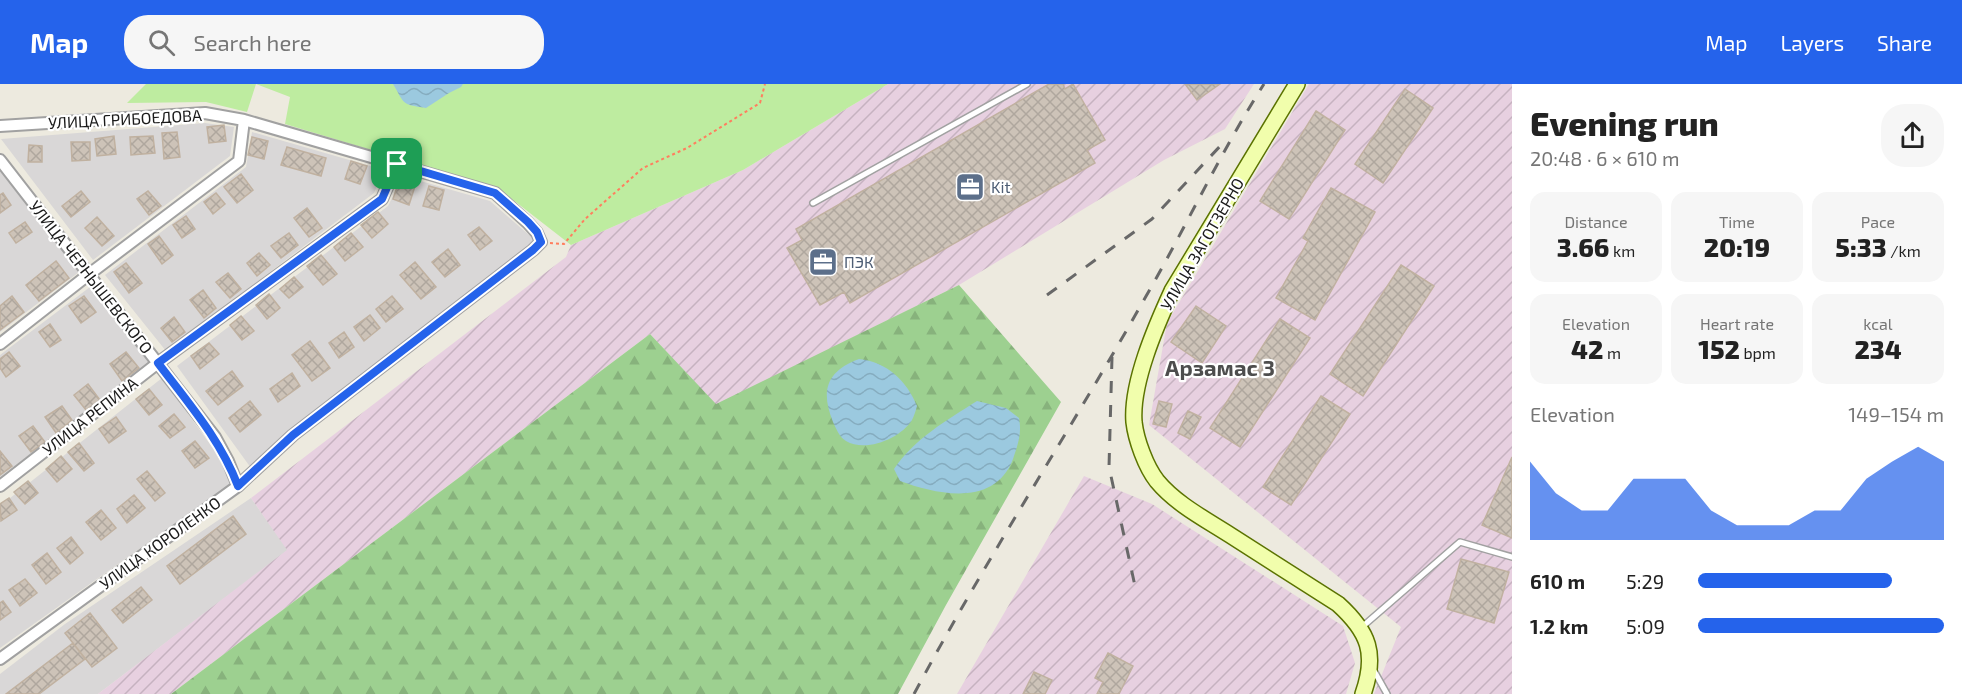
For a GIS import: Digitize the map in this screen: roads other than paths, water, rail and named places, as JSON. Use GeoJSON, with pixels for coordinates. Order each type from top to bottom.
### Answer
{"type":"FeatureCollection","features":[{"type":"Feature","properties":{"kind":"street","name":"УЛИЦА ЗАГОТЗЕРНО"},"geometry":{"type":"LineString","coordinates":[[1297,84],[1172,291],[1145,358],[1137,392],[1134,421],[1139,447],[1157,480],[1184,506],[1338,604],[1355,619],[1360,628]]}},
{"type":"Feature","properties":{"kind":"street","name":"УЛИЦА ГРИБОЕДОВА"},"geometry":{"type":"LineString","coordinates":[[0,126],[205,113],[244,120],[495,193],[528,222],[537,232],[541,242]]}},
{"type":"Feature","properties":{"kind":"street"},"geometry":{"type":"LineString","coordinates":[[0,344],[239,161],[244,120]]}},
{"type":"Feature","properties":{"kind":"street","name":"УЛИЦА ЧЕРНЫШЕВСКОГО"},"geometry":{"type":"LineString","coordinates":[[0,160],[215,438],[238,486]]}},
{"type":"Feature","properties":{"kind":"street","name":"УЛИЦА РЕПИНА"},"geometry":{"type":"LineString","coordinates":[[0,486],[158,363],[382,199],[397,164]]}},
{"type":"Feature","properties":{"kind":"street","name":"УЛИЦА КОРОЛЕНКО"},"geometry":{"type":"LineString","coordinates":[[0,659],[238,486],[293,435],[541,242]]}},
{"type":"Feature","properties":{"kind":"street"},"geometry":{"type":"LineString","coordinates":[[1360,628],[1368,642],[1371,665],[1363,694]]}},
{"type":"Feature","properties":{"kind":"lane"},"geometry":{"type":"LineString","coordinates":[[813,203],[1027,84]]}},
{"type":"Feature","properties":{"kind":"lane"},"geometry":{"type":"LineString","coordinates":[[1360,628],[1460,542],[1512,557]]}},
{"type":"Feature","properties":{"kind":"lane"},"geometry":{"type":"LineString","coordinates":[[1371,665],[1387,694]]}},
{"type":"Feature","properties":{"kind":"water"},"geometry":{"type":"Polygon","coordinates":[[[393,84],[463,84],[426,108],[404,102],[393,84]]]}},
{"type":"Feature","properties":{"kind":"water"},"geometry":{"type":"Polygon","coordinates":[[[859,359],[878,364],[895,374],[908,389],[917,406],[907,427],[892,438],[873,444],[854,444],[846,441],[833,422],[827,400],[829,383],[833,376],[840,369],[859,359]]]}},
{"type":"Feature","properties":{"kind":"water"},"geometry":{"type":"Polygon","coordinates":[[[977,401],[1006,408],[1019,418],[1018,444],[1005,474],[993,485],[979,491],[964,493],[931,490],[900,481],[894,469],[911,448],[954,415],[977,401]]]}},
{"type":"Feature","properties":{"kind":"railway"},"geometry":{"type":"LineString","coordinates":[[914,694],[970,594],[1145,298],[1264,84]]}},
{"type":"Feature","properties":{"kind":"railway"},"geometry":{"type":"LineString","coordinates":[[1047,295],[1152,219],[1223,143]]}},
{"type":"Feature","properties":{"kind":"railway"},"geometry":{"type":"LineString","coordinates":[[1112,357],[1109,467],[1135,586]]}},
{"type":"Feature","properties":{"kind":"place","name":"Kit"},"geometry":{"type":"Point","coordinates":[970,187]}},
{"type":"Feature","properties":{"kind":"place","name":"ПЭК"},"geometry":{"type":"Point","coordinates":[823,262]}},
{"type":"Feature","properties":{"kind":"district","name":"Арзамас 3"},"geometry":{"type":"Point","coordinates":[1220,368]}}]}
